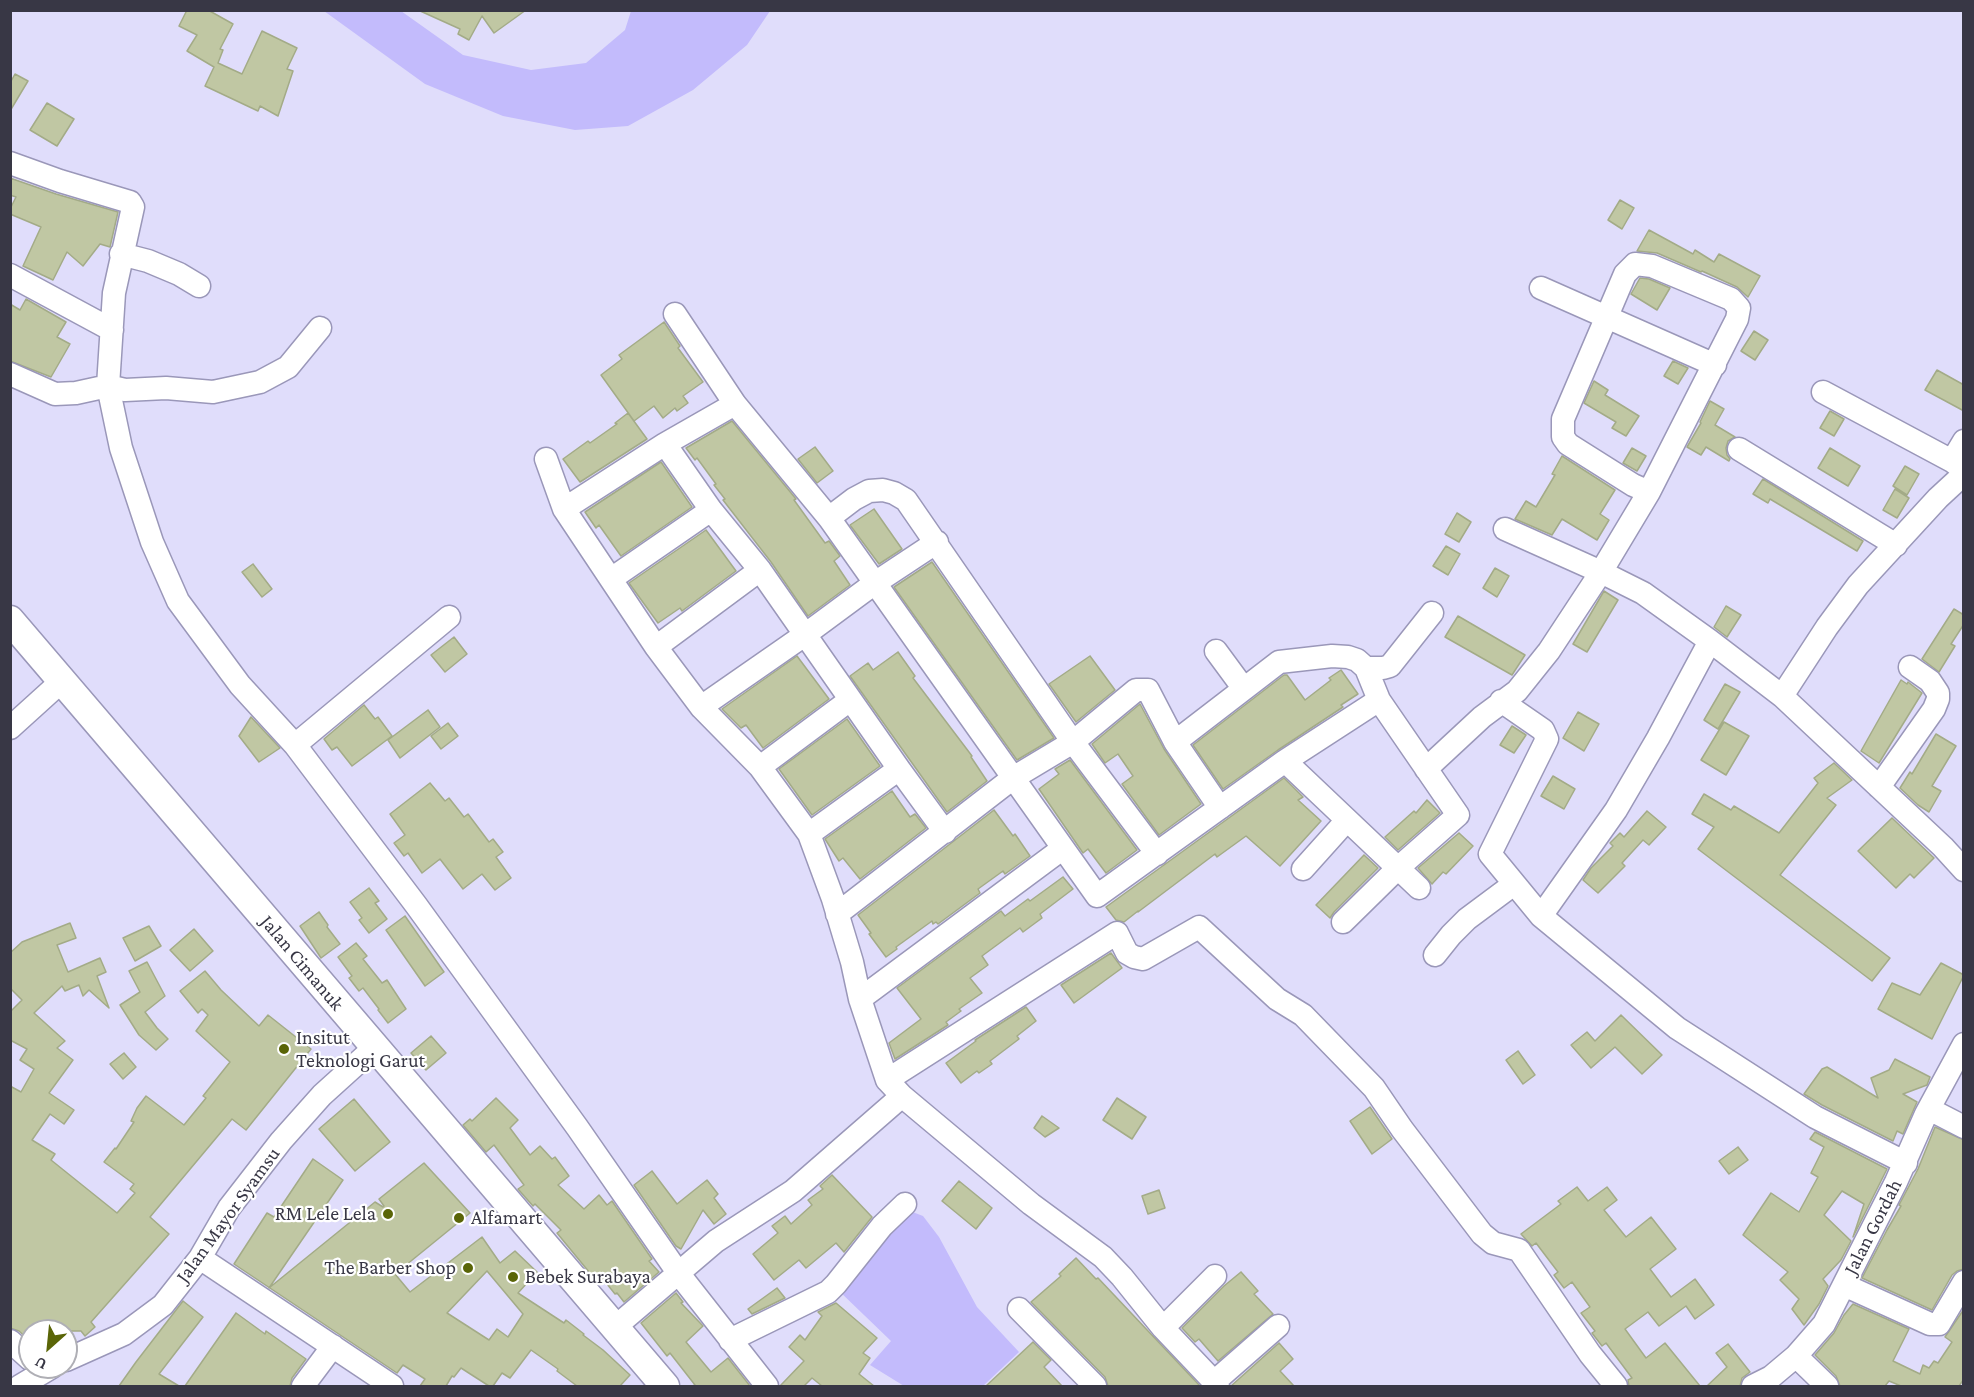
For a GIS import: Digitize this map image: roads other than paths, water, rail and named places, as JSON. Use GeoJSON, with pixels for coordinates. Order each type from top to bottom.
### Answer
{"type":"FeatureCollection","features":[{"type":"Feature","properties":{"kind":"main road","name":"Jalan Cimanuk"},"geometry":{"type":"LineString","coordinates":[[10,620],[665,1386]]}},
{"type":"Feature","properties":{"kind":"street"},"geometry":{"type":"LineString","coordinates":[[10,162],[60,181],[130,202],[133,207],[114,293],[108,386],[121,448],[152,542],[178,601],[240,686],[295,745],[416,905],[571,1118],[679,1274],[767,1386]]}},
{"type":"Feature","properties":{"kind":"street"},"geometry":{"type":"LineString","coordinates":[[121,254],[148,261],[179,274],[199,286]]}},
{"type":"Feature","properties":{"kind":"street"},"geometry":{"type":"LineString","coordinates":[[1426,769],[1482,717],[1516,692],[1549,651],[1601,572],[1649,492],[1737,319],[1739,308],[1731,298],[1652,266],[1635,264],[1625,274],[1563,419],[1563,437],[1569,444],[1633,485],[1649,492]]}},
{"type":"Feature","properties":{"kind":"street"},"geometry":{"type":"LineString","coordinates":[[10,275],[112,330]]}},
{"type":"Feature","properties":{"kind":"street"},"geometry":{"type":"LineString","coordinates":[[1541,288],[1715,365]]}},
{"type":"Feature","properties":{"kind":"street"},"geometry":{"type":"LineString","coordinates":[[675,314],[735,404],[829,518],[1096,896],[1285,761],[1379,700]]}},
{"type":"Feature","properties":{"kind":"street"},"geometry":{"type":"LineString","coordinates":[[10,374],[55,394],[76,393],[108,386],[125,390],[165,388],[213,392],[260,382],[288,367],[320,328]]}},
{"type":"Feature","properties":{"kind":"street"},"geometry":{"type":"LineString","coordinates":[[1823,392],[1960,468]]}},
{"type":"Feature","properties":{"kind":"street"},"geometry":{"type":"LineString","coordinates":[[564,509],[665,444],[735,404]]}},
{"type":"Feature","properties":{"kind":"street"},"geometry":{"type":"LineString","coordinates":[[1782,696],[1827,627],[1858,585],[1896,545],[1960,468],[1964,441]]}},
{"type":"Feature","properties":{"kind":"street"},"geometry":{"type":"LineString","coordinates":[[665,444],[711,510],[760,570],[945,831]]}},
{"type":"Feature","properties":{"kind":"street"},"geometry":{"type":"LineString","coordinates":[[1739,449],[1896,545]]}},
{"type":"Feature","properties":{"kind":"street"},"geometry":{"type":"LineString","coordinates":[[546,459],[564,509],[656,647],[701,707],[760,767],[809,834],[852,962],[860,999],[895,1088],[1031,1204],[1102,1257],[1122,1277],[1163,1328],[1216,1384],[1278,1326]]}},
{"type":"Feature","properties":{"kind":"street"},"geometry":{"type":"LineString","coordinates":[[829,518],[869,491],[882,490],[894,493],[906,500],[1073,742],[1157,854]]}},
{"type":"Feature","properties":{"kind":"street"},"geometry":{"type":"LineString","coordinates":[[611,579],[711,510]]}},
{"type":"Feature","properties":{"kind":"street"},"geometry":{"type":"LineString","coordinates":[[1504,529],[1643,593],[1710,641],[1782,696],[1943,847],[1964,870]]}},
{"type":"Feature","properties":{"kind":"street"},"geometry":{"type":"LineString","coordinates":[[701,707],[875,583],[937,542]]}},
{"type":"Feature","properties":{"kind":"street"},"geometry":{"type":"LineString","coordinates":[[656,647],[760,570]]}},
{"type":"Feature","properties":{"kind":"street"},"geometry":{"type":"LineString","coordinates":[[1366,668],[1390,666],[1432,613]]}},
{"type":"Feature","properties":{"kind":"street"},"geometry":{"type":"LineString","coordinates":[[295,745],[449,617]]}},
{"type":"Feature","properties":{"kind":"street"},"geometry":{"type":"LineString","coordinates":[[1541,916],[1616,810],[1710,641]]}},
{"type":"Feature","properties":{"kind":"street"},"geometry":{"type":"LineString","coordinates":[[1216,651],[1244,689]]}},
{"type":"Feature","properties":{"kind":"street"},"geometry":{"type":"LineString","coordinates":[[1175,742],[1279,662],[1332,656],[1348,657],[1357,660],[1366,668],[1379,700],[1458,815],[1398,868],[1343,922]]}},
{"type":"Feature","properties":{"kind":"street"},"geometry":{"type":"LineString","coordinates":[[1879,787],[1934,709],[1938,699],[1938,693],[1930,681],[1910,668]]}},
{"type":"Feature","properties":{"kind":"street"},"geometry":{"type":"LineString","coordinates":[[10,728],[63,680]]}},
{"type":"Feature","properties":{"kind":"street"},"geometry":{"type":"LineString","coordinates":[[837,914],[1013,778],[1073,742],[1136,690],[1148,690],[1175,742],[1220,808]]}},
{"type":"Feature","properties":{"kind":"street"},"geometry":{"type":"LineString","coordinates":[[760,767],[850,700]]}},
{"type":"Feature","properties":{"kind":"street"},"geometry":{"type":"LineString","coordinates":[[1501,701],[1543,730],[1547,739],[1490,854],[1541,916],[1677,1028],[1815,1117],[1905,1163]]}},
{"type":"Feature","properties":{"kind":"street"},"geometry":{"type":"LineString","coordinates":[[1285,761],[1419,888]]}},
{"type":"Feature","properties":{"kind":"street"},"geometry":{"type":"LineString","coordinates":[[809,834],[899,769]]}},
{"type":"Feature","properties":{"kind":"street"},"geometry":{"type":"LineString","coordinates":[[1303,869],[1347,820]]}},
{"type":"Feature","properties":{"kind":"street"},"geometry":{"type":"LineString","coordinates":[[860,999],[1062,849]]}},
{"type":"Feature","properties":{"kind":"street"},"geometry":{"type":"LineString","coordinates":[[1435,955],[1467,919],[1514,884]]}},
{"type":"Feature","properties":{"kind":"street"},"geometry":{"type":"LineString","coordinates":[[614,1328],[716,1241],[794,1191],[895,1088],[1117,933],[1127,953],[1143,959],[1199,927],[1277,999],[1303,1015],[1374,1088],[1402,1130],[1482,1234],[1493,1243],[1519,1250],[1590,1354],[1616,1386]]}},
{"type":"Feature","properties":{"kind":"street","name":"Jalan Gordah"},"geometry":{"type":"LineString","coordinates":[[1753,1386],[1771,1377],[1796,1356],[1824,1323],[1905,1163],[1929,1109],[1964,1044]]}},
{"type":"Feature","properties":{"kind":"street","name":"Jalan Mayor Syamsu"},"geometry":{"type":"LineString","coordinates":[[78,1355],[124,1334],[163,1305],[200,1258],[229,1208],[282,1141],[322,1095],[375,1048]]}},
{"type":"Feature","properties":{"kind":"street"},"geometry":{"type":"LineString","coordinates":[[1929,1109],[1964,1127]]}},
{"type":"Feature","properties":{"kind":"street"},"geometry":{"type":"LineString","coordinates":[[730,1340],[828,1292],[882,1226],[905,1204]]}},
{"type":"Feature","properties":{"kind":"street"},"geometry":{"type":"LineString","coordinates":[[200,1258],[392,1386]]}},
{"type":"Feature","properties":{"kind":"street"},"geometry":{"type":"LineString","coordinates":[[1163,1328],[1215,1276]]}},
{"type":"Feature","properties":{"kind":"street"},"geometry":{"type":"LineString","coordinates":[[1844,1285],[1930,1324],[1940,1324],[1964,1282]]}},
{"type":"Feature","properties":{"kind":"street"},"geometry":{"type":"LineString","coordinates":[[1019,1309],[1085,1383]]}},
{"type":"Feature","properties":{"kind":"street"},"geometry":{"type":"LineString","coordinates":[[303,1386],[333,1346]]}},
{"type":"Feature","properties":{"kind":"street"},"geometry":{"type":"LineString","coordinates":[[1796,1356],[1827,1386]]}},
{"type":"Feature","properties":{"kind":"place","name":"Insitut Teknologi Garut"},"geometry":{"type":"Point","coordinates":[284,1049]}},
{"type":"Feature","properties":{"kind":"place","name":"RM Lele Lela"},"geometry":{"type":"Point","coordinates":[388,1214]}},
{"type":"Feature","properties":{"kind":"place","name":"Alfamart"},"geometry":{"type":"Point","coordinates":[459,1218]}},
{"type":"Feature","properties":{"kind":"place","name":"The Barber Shop"},"geometry":{"type":"Point","coordinates":[468,1268]}},
{"type":"Feature","properties":{"kind":"place","name":"Bebek Surabaya"},"geometry":{"type":"Point","coordinates":[513,1277]}}]}
